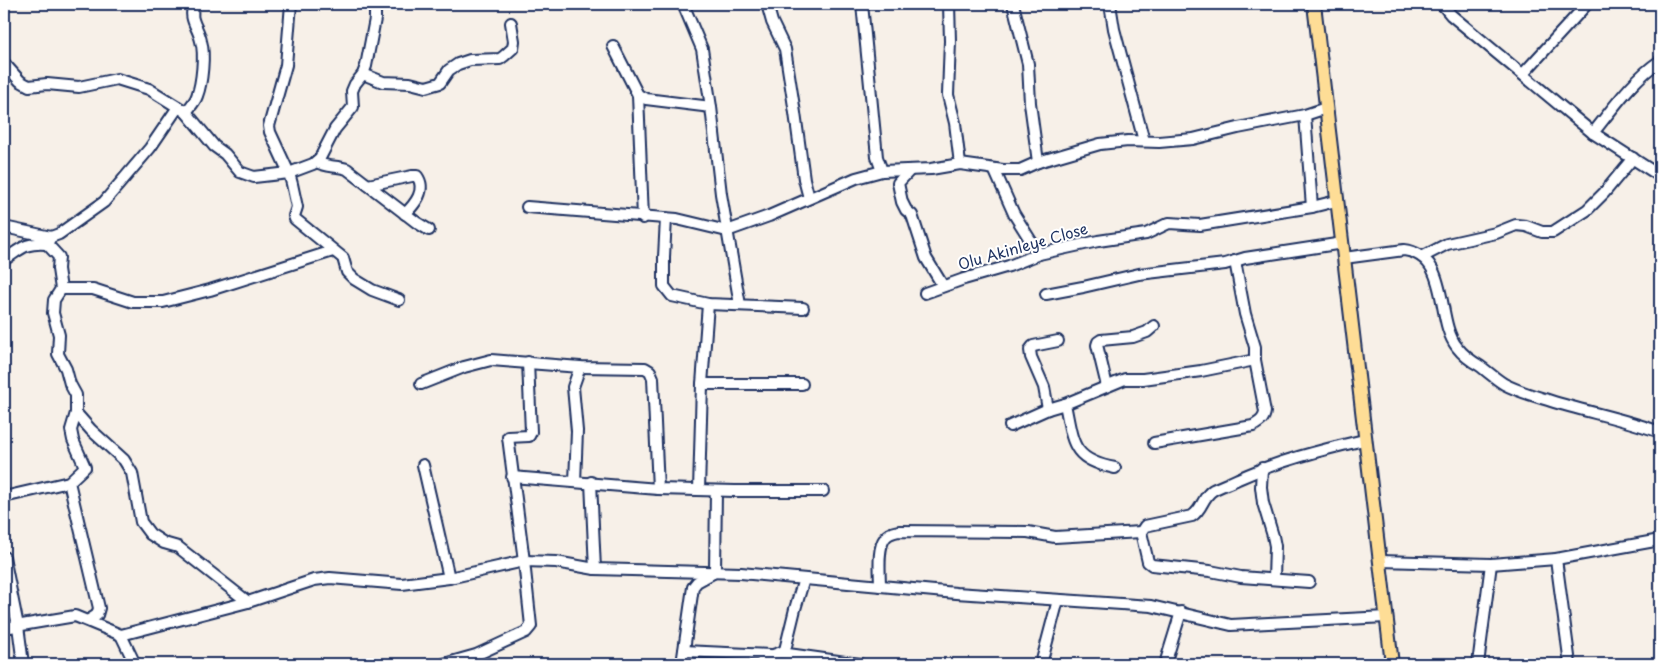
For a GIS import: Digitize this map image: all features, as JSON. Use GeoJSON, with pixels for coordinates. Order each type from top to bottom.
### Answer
{"type":"FeatureCollection","features":[{"type":"Feature","properties":{"kind":"main road"},"geometry":{"type":"LineString","coordinates":[[1314,4],[1336,201],[1343,243],[1364,440],[1392,664]]}},
{"type":"Feature","properties":{"kind":"street"},"geometry":{"type":"LineString","coordinates":[[4,260],[26,245],[49,241],[104,202],[182,109],[193,104],[197,96],[201,76],[202,46],[201,39],[192,20],[194,4]]}},
{"type":"Feature","properties":{"kind":"street"},"geometry":{"type":"LineString","coordinates":[[291,4],[286,65],[269,126],[289,173],[297,207],[295,219],[343,258],[347,272],[354,280],[372,290],[399,300]]}},
{"type":"Feature","properties":{"kind":"street"},"geometry":{"type":"LineString","coordinates":[[4,64],[20,81],[29,86],[46,84],[79,86],[117,79],[149,89],[182,109],[214,146],[225,154],[240,172],[254,177],[289,173],[317,162],[335,129],[352,107],[352,92],[355,84],[363,74],[374,19],[375,4]]}},
{"type":"Feature","properties":{"kind":"street"},"geometry":{"type":"LineString","coordinates":[[682,4],[702,49],[717,167],[740,305]]}},
{"type":"Feature","properties":{"kind":"street"},"geometry":{"type":"LineString","coordinates":[[767,4],[772,22],[785,49],[804,179],[809,198]]}},
{"type":"Feature","properties":{"kind":"street"},"geometry":{"type":"LineString","coordinates":[[862,4],[875,143],[882,171]]}},
{"type":"Feature","properties":{"kind":"street"},"geometry":{"type":"LineString","coordinates":[[949,4],[948,95],[955,123],[960,164]]}},
{"type":"Feature","properties":{"kind":"street"},"geometry":{"type":"LineString","coordinates":[[1013,4],[1028,64],[1030,103],[1038,162]]}},
{"type":"Feature","properties":{"kind":"street"},"geometry":{"type":"LineString","coordinates":[[1110,4],[1114,29],[1144,141]]}},
{"type":"Feature","properties":{"kind":"street"},"geometry":{"type":"LineString","coordinates":[[1442,4],[1451,15],[1593,132],[1660,176]]}},
{"type":"Feature","properties":{"kind":"street"},"geometry":{"type":"LineString","coordinates":[[1522,74],[1587,4]]}},
{"type":"Feature","properties":{"kind":"street"},"geometry":{"type":"LineString","coordinates":[[363,74],[383,82],[405,82],[426,87],[440,83],[449,70],[458,64],[470,60],[500,59],[504,56],[512,48],[514,41],[511,23]]}},
{"type":"Feature","properties":{"kind":"street"},"geometry":{"type":"LineString","coordinates":[[612,46],[638,95],[643,218]]}},
{"type":"Feature","properties":{"kind":"street"},"geometry":{"type":"LineString","coordinates":[[1593,132],[1637,79],[1660,60]]}},
{"type":"Feature","properties":{"kind":"street"},"geometry":{"type":"LineString","coordinates":[[638,95],[646,99],[711,108]]}},
{"type":"Feature","properties":{"kind":"street"},"geometry":{"type":"LineString","coordinates":[[527,207],[643,218],[666,218],[727,230],[769,216],[856,178],[882,171],[931,169],[960,164],[994,169],[1020,170],[1038,162],[1100,144],[1193,139],[1305,115],[1326,108]]}},
{"type":"Feature","properties":{"kind":"street"},"geometry":{"type":"LineString","coordinates":[[1305,115],[1312,207]]}},
{"type":"Feature","properties":{"kind":"street"},"geometry":{"type":"LineString","coordinates":[[1422,257],[1447,244],[1516,225],[1526,226],[1542,232],[1553,232],[1587,210],[1633,158]]}},
{"type":"Feature","properties":{"kind":"street"},"geometry":{"type":"LineString","coordinates":[[317,162],[327,167],[340,166],[347,169],[429,230]]}},
{"type":"Feature","properties":{"kind":"street"},"geometry":{"type":"LineString","coordinates":[[994,169],[1014,214],[1039,254]]}},
{"type":"Feature","properties":{"kind":"street"},"geometry":{"type":"LineString","coordinates":[[910,170],[898,183],[902,202],[906,210],[912,215],[926,258],[943,286]]}},
{"type":"Feature","properties":{"kind":"street"},"geometry":{"type":"LineString","coordinates":[[368,185],[417,176],[422,182],[421,192],[414,205],[405,214]]}},
{"type":"Feature","properties":{"kind":"street","name":"Olu Akinleye Close"},"geometry":{"type":"LineString","coordinates":[[925,294],[943,286],[1009,266],[1039,254],[1098,240],[1146,234],[1169,223],[1200,225],[1312,207],[1336,201]]}},
{"type":"Feature","properties":{"kind":"street"},"geometry":{"type":"LineString","coordinates":[[666,218],[664,286],[672,296],[708,304],[803,308]]}},
{"type":"Feature","properties":{"kind":"street"},"geometry":{"type":"LineString","coordinates":[[4,227],[49,241],[59,257],[58,268],[61,289],[54,300],[53,313],[59,335],[58,354],[76,395],[76,413],[71,430],[73,440],[85,467],[69,482],[4,497]]}},
{"type":"Feature","properties":{"kind":"street"},"geometry":{"type":"LineString","coordinates":[[1046,294],[1083,288],[1139,274],[1235,261],[1343,243]]}},
{"type":"Feature","properties":{"kind":"street"},"geometry":{"type":"LineString","coordinates":[[1344,258],[1404,250],[1412,251],[1422,257],[1437,278],[1448,334],[1455,345],[1473,362],[1506,384],[1528,394],[1628,421],[1660,432]]}},
{"type":"Feature","properties":{"kind":"street"},"geometry":{"type":"LineString","coordinates":[[61,289],[93,289],[133,302],[163,302],[210,290],[333,251]]}},
{"type":"Feature","properties":{"kind":"street"},"geometry":{"type":"LineString","coordinates":[[1154,443],[1252,426],[1264,418],[1265,412],[1255,347],[1245,314],[1235,261]]}},
{"type":"Feature","properties":{"kind":"street"},"geometry":{"type":"LineString","coordinates":[[700,490],[702,384],[708,304]]}},
{"type":"Feature","properties":{"kind":"street"},"geometry":{"type":"LineString","coordinates":[[1107,386],[1097,345],[1098,342],[1101,340],[1139,336],[1154,326]]}},
{"type":"Feature","properties":{"kind":"street"},"geometry":{"type":"LineString","coordinates":[[1048,409],[1044,387],[1031,357],[1030,350],[1033,346],[1058,341]]}},
{"type":"Feature","properties":{"kind":"street"},"geometry":{"type":"LineString","coordinates":[[421,384],[464,367],[491,360],[580,367],[645,368],[650,371],[653,378],[658,489]]}},
{"type":"Feature","properties":{"kind":"street"},"geometry":{"type":"LineString","coordinates":[[1010,426],[1126,379],[1143,379],[1201,371],[1256,360]]}},
{"type":"Feature","properties":{"kind":"street"},"geometry":{"type":"LineString","coordinates":[[444,664],[476,655],[526,632],[531,626],[508,437],[529,436],[531,432],[528,362]]}},
{"type":"Feature","properties":{"kind":"street"},"geometry":{"type":"LineString","coordinates":[[575,482],[577,431],[573,387],[580,367]]}},
{"type":"Feature","properties":{"kind":"street"},"geometry":{"type":"LineString","coordinates":[[702,384],[802,384]]}},
{"type":"Feature","properties":{"kind":"street"},"geometry":{"type":"LineString","coordinates":[[1066,404],[1073,441],[1082,456],[1098,465],[1115,468]]}},
{"type":"Feature","properties":{"kind":"street"},"geometry":{"type":"LineString","coordinates":[[76,413],[91,430],[124,460],[132,473],[140,522],[150,534],[164,543],[178,548],[248,602]]}},
{"type":"Feature","properties":{"kind":"street"},"geometry":{"type":"LineString","coordinates":[[1309,582],[1241,577],[1210,571],[1152,565],[1148,562],[1142,532],[1145,526],[1192,516],[1198,512],[1204,499],[1212,491],[1262,468],[1332,447],[1364,440]]}},
{"type":"Feature","properties":{"kind":"street"},"geometry":{"type":"LineString","coordinates":[[423,465],[449,578]]}},
{"type":"Feature","properties":{"kind":"street"},"geometry":{"type":"LineString","coordinates":[[1262,468],[1261,486],[1263,503],[1275,546],[1274,579]]}},
{"type":"Feature","properties":{"kind":"street"},"geometry":{"type":"LineString","coordinates":[[512,477],[658,489],[823,491]]}},
{"type":"Feature","properties":{"kind":"street"},"geometry":{"type":"LineString","coordinates":[[69,482],[99,608],[97,616],[89,620]]}},
{"type":"Feature","properties":{"kind":"street"},"geometry":{"type":"LineString","coordinates":[[591,482],[595,569]]}},
{"type":"Feature","properties":{"kind":"street"},"geometry":{"type":"LineString","coordinates":[[715,572],[716,491]]}},
{"type":"Feature","properties":{"kind":"street"},"geometry":{"type":"LineString","coordinates":[[880,586],[881,549],[883,543],[890,533],[899,531],[1028,532],[1055,537],[1142,532]]}},
{"type":"Feature","properties":{"kind":"street"},"geometry":{"type":"LineString","coordinates":[[1380,561],[1491,564],[1556,559],[1660,540]]}},
{"type":"Feature","properties":{"kind":"street"},"geometry":{"type":"LineString","coordinates":[[4,557],[18,626],[23,664]]}},
{"type":"Feature","properties":{"kind":"street"},"geometry":{"type":"LineString","coordinates":[[1556,559],[1570,664]]}},
{"type":"Feature","properties":{"kind":"street"},"geometry":{"type":"LineString","coordinates":[[121,635],[248,602],[314,580],[330,578],[402,584],[449,578],[524,561],[556,562],[595,569],[741,573],[880,586],[1151,606],[1232,625],[1386,617]]}},
{"type":"Feature","properties":{"kind":"street"},"geometry":{"type":"LineString","coordinates":[[1478,664],[1491,564]]}},
{"type":"Feature","properties":{"kind":"street"},"geometry":{"type":"LineString","coordinates":[[682,664],[693,587],[697,582],[715,572]]}},
{"type":"Feature","properties":{"kind":"street"},"geometry":{"type":"LineString","coordinates":[[761,664],[762,661],[785,650],[794,609],[804,579]]}},
{"type":"Feature","properties":{"kind":"street"},"geometry":{"type":"LineString","coordinates":[[1041,664],[1058,600]]}},
{"type":"Feature","properties":{"kind":"street"},"geometry":{"type":"LineString","coordinates":[[1165,664],[1181,612]]}},
{"type":"Feature","properties":{"kind":"street"},"geometry":{"type":"LineString","coordinates":[[4,628],[75,616],[89,620],[121,635],[135,664]]}},
{"type":"Feature","properties":{"kind":"street"},"geometry":{"type":"LineString","coordinates":[[684,651],[775,654],[860,664]]}}]}
